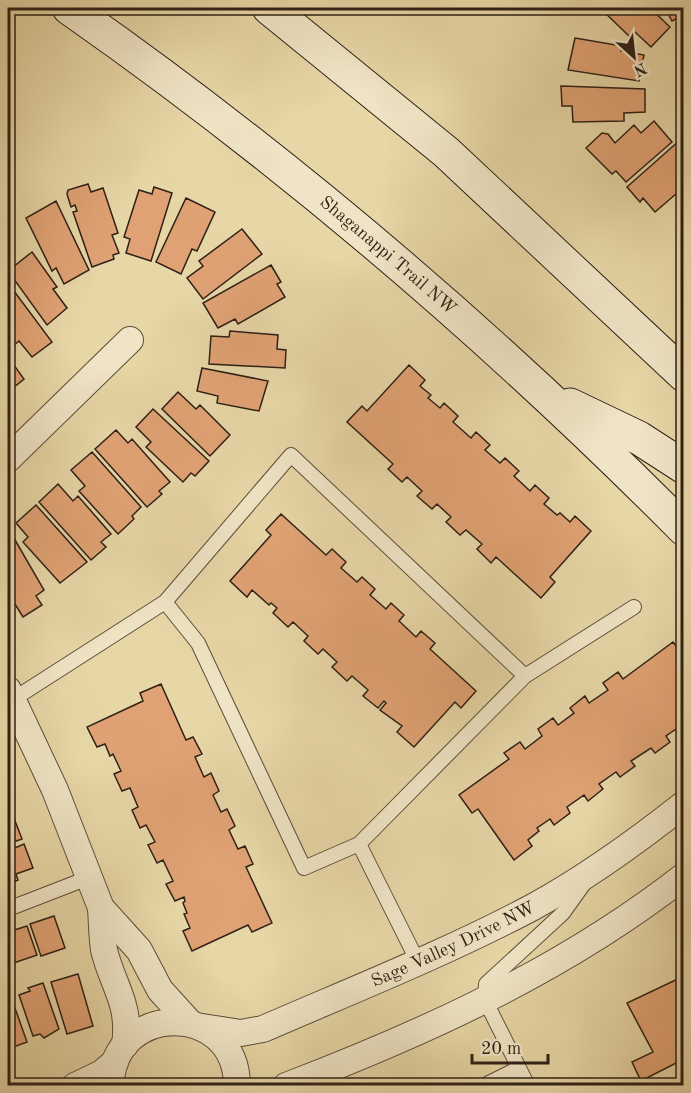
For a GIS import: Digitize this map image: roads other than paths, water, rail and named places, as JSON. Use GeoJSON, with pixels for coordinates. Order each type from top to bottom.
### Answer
{"type":"FeatureCollection","features":[{"type":"Feature","properties":{"kind":"main road","name":"Shaganappi Trail NW"},"geometry":{"type":"LineString","coordinates":[[69,8],[216,115],[338,212],[542,391],[684,529]]}},
{"type":"Feature","properties":{"kind":"main road"},"geometry":{"type":"LineString","coordinates":[[269,8],[446,152],[684,375]]}},
{"type":"Feature","properties":{"kind":"main road"},"geometry":{"type":"LineString","coordinates":[[542,391],[639,438],[684,467]]}},
{"type":"Feature","properties":{"kind":"street"},"geometry":{"type":"LineString","coordinates":[[8,459],[130,340]]}},
{"type":"Feature","properties":{"kind":"street"},"geometry":{"type":"LineString","coordinates":[[10,695],[55,790],[87,878],[102,908],[139,951],[160,990],[196,1025],[219,1039],[231,1055],[237,1074],[237,1086]]}},
{"type":"Feature","properties":{"kind":"street","name":"Sage Valley Drive NW"},"geometry":{"type":"LineString","coordinates":[[117,1064],[137,1033],[153,1024],[171,1021],[241,1033],[263,1029],[418,962],[533,907],[638,841],[684,804]]}},
{"type":"Feature","properties":{"kind":"street"},"geometry":{"type":"LineString","coordinates":[[286,1086],[365,1056],[485,1000],[549,967],[642,909],[684,876]]}},
{"type":"Feature","properties":{"kind":"street"},"geometry":{"type":"LineString","coordinates":[[75,1086],[117,1064],[128,1023],[104,950],[102,908]]}},
{"type":"Feature","properties":{"kind":"lane"},"geometry":{"type":"LineString","coordinates":[[10,695],[165,602],[291,455],[525,676]]}},
{"type":"Feature","properties":{"kind":"lane"},"geometry":{"type":"LineString","coordinates":[[165,602],[198,643],[304,868],[358,844],[525,676],[634,607]]}},
{"type":"Feature","properties":{"kind":"lane"},"geometry":{"type":"LineString","coordinates":[[358,844],[418,962]]}},
{"type":"Feature","properties":{"kind":"lane"},"geometry":{"type":"LineString","coordinates":[[528,1086],[485,1000],[486,984],[563,912],[593,871]]}},
{"type":"Feature","properties":{"kind":"lane"},"geometry":{"type":"LineString","coordinates":[[8,909],[65,889],[87,878]]}},
{"type":"Feature","properties":{"kind":"lane"},"geometry":{"type":"LineString","coordinates":[[483,1086],[519,1068]]}}]}
